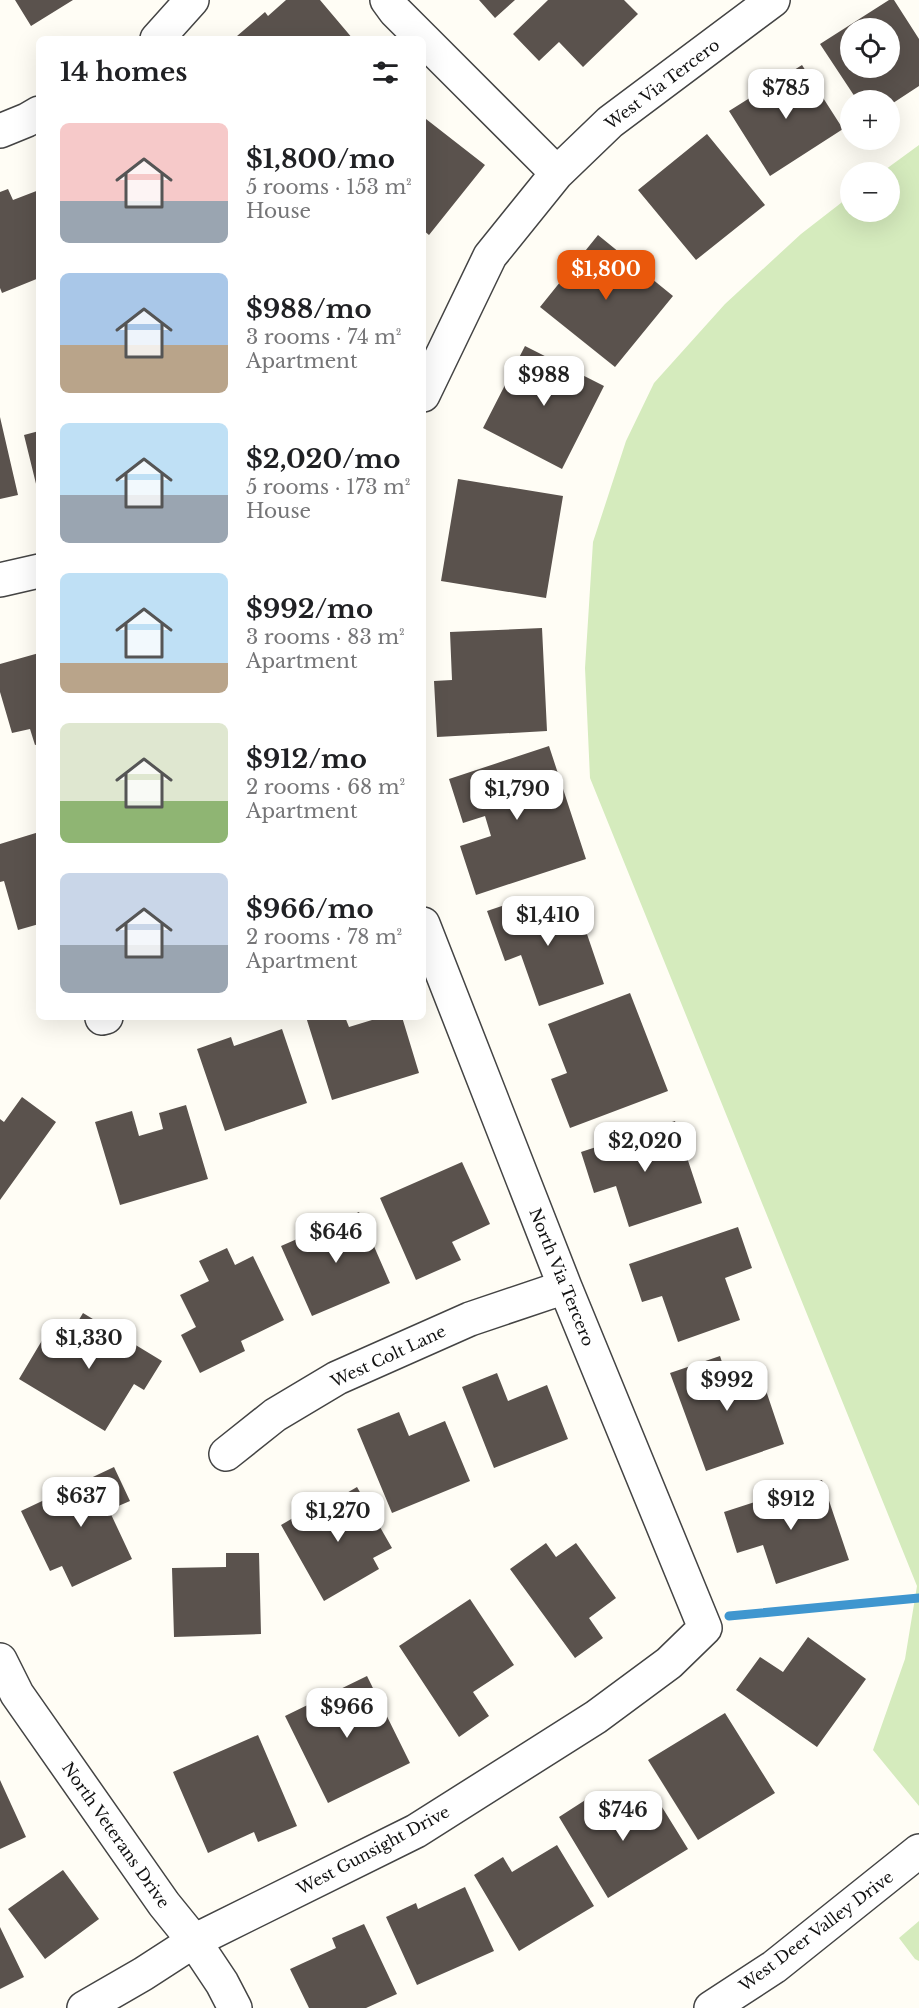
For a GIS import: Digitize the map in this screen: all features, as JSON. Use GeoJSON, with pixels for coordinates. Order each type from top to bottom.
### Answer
{"type":"FeatureCollection","features":[{"type":"Feature","properties":{"kind":"street"},"geometry":{"type":"LineString","coordinates":[[160,36],[192,0]]}},
{"type":"Feature","properties":{"kind":"street"},"geometry":{"type":"LineString","coordinates":[[387,0],[420,36]]}},
{"type":"Feature","properties":{"kind":"street","name":"West Via Tercero"},"geometry":{"type":"LineString","coordinates":[[557,173],[610,122],[773,0]]}},
{"type":"Feature","properties":{"kind":"street"},"geometry":{"type":"LineString","coordinates":[[426,42],[557,173],[490,256],[426,389]]}},
{"type":"Feature","properties":{"kind":"street"},"geometry":{"type":"LineString","coordinates":[[0,131],[36,115]]}},
{"type":"Feature","properties":{"kind":"street"},"geometry":{"type":"LineString","coordinates":[[0,580],[36,572]]}},
{"type":"Feature","properties":{"kind":"street","name":"North Via Tercero"},"geometry":{"type":"LineString","coordinates":[[426,932],[565,1287],[705,1628]]}},
{"type":"Feature","properties":{"kind":"street","name":"West Colt Lane"},"geometry":{"type":"LineString","coordinates":[[226,1454],[275,1415],[337,1378],[470,1319],[565,1287]]}},
{"type":"Feature","properties":{"kind":"street","name":"West Gunsight Drive"},"geometry":{"type":"LineString","coordinates":[[84,2008],[194,1941],[416,1832],[596,1717],[669,1663],[705,1628]]}},
{"type":"Feature","properties":{"kind":"street","name":"North Veterans Drive"},"geometry":{"type":"LineString","coordinates":[[0,1660],[9,1699],[194,1941],[222,1983],[235,2008]]}},
{"type":"Feature","properties":{"kind":"street","name":"West Deer Valley Drive"},"geometry":{"type":"LineString","coordinates":[[711,2008],[774,1967],[919,1851]]}},
{"type":"Feature","properties":{"kind":"green space"},"geometry":{"type":"Polygon","coordinates":[[[919,145],[919,1806],[873,1750],[905,1659],[917,1586],[590,778],[585,668],[593,542],[626,441],[654,383],[725,304],[801,234],[840,204],[840,222],[900,222],[900,162],[896,162],[919,145]]]}},
{"type":"Feature","properties":{"kind":"green space"},"geometry":{"type":"Polygon","coordinates":[[[919,1921],[919,1961],[899,1938],[919,1921]]]}},
{"type":"Feature","properties":{"kind":"building"},"geometry":{"type":"Polygon","coordinates":[[[15,0],[73,0],[31,26],[15,0]]]}},
{"type":"Feature","properties":{"kind":"building"},"geometry":{"type":"Polygon","coordinates":[[[286,0],[320,0],[350,36],[237,36],[265,12],[268,16],[286,0]]]}},
{"type":"Feature","properties":{"kind":"building"},"geometry":{"type":"Polygon","coordinates":[[[479,0],[515,0],[495,18],[479,0]]]}},
{"type":"Feature","properties":{"kind":"building"},"geometry":{"type":"Polygon","coordinates":[[[548,0],[624,0],[638,14],[583,67],[559,42],[539,61],[513,34],[548,0]]]}},
{"type":"Feature","properties":{"kind":"building"},"geometry":{"type":"Polygon","coordinates":[[[889,0],[894,0],[919,39],[919,86],[900,98],[900,90],[850,90],[842,78],[900,78],[900,18],[861,18],[889,0]]]}},
{"type":"Feature","properties":{"kind":"building"},"geometry":{"type":"Polygon","coordinates":[[[840,31],[840,74],[820,44],[840,31]]]}},
{"type":"Feature","properties":{"kind":"building"},"geometry":{"type":"Polygon","coordinates":[[[802,65],[840,124],[840,131],[770,176],[729,111],[802,65]]]}},
{"type":"Feature","properties":{"kind":"building"},"geometry":{"type":"Polygon","coordinates":[[[426,119],[485,165],[429,235],[426,232],[426,119]]]}},
{"type":"Feature","properties":{"kind":"building"},"geometry":{"type":"Polygon","coordinates":[[[707,134],[765,205],[696,260],[638,190],[707,134]]]}},
{"type":"Feature","properties":{"kind":"building"},"geometry":{"type":"Polygon","coordinates":[[[8,189],[13,200],[36,191],[36,279],[2,293],[0,288],[0,192],[8,189]]]}},
{"type":"Feature","properties":{"kind":"building"},"geometry":{"type":"Polygon","coordinates":[[[598,235],[673,296],[615,367],[540,307],[598,235]]]}},
{"type":"Feature","properties":{"kind":"building"},"geometry":{"type":"Polygon","coordinates":[[[525,346],[604,386],[562,469],[483,428],[525,346]]]}},
{"type":"Feature","properties":{"kind":"building"},"geometry":{"type":"Polygon","coordinates":[[[0,417],[18,495],[0,499],[0,417]]]}},
{"type":"Feature","properties":{"kind":"building"},"geometry":{"type":"Polygon","coordinates":[[[36,432],[36,484],[24,435],[36,432]]]}},
{"type":"Feature","properties":{"kind":"building"},"geometry":{"type":"Polygon","coordinates":[[[458,479],[563,496],[546,598],[441,581],[458,479]]]}},
{"type":"Feature","properties":{"kind":"building"},"geometry":{"type":"Polygon","coordinates":[[[542,628],[547,731],[437,737],[434,681],[452,680],[450,632],[542,628]]]}},
{"type":"Feature","properties":{"kind":"building"},"geometry":{"type":"Polygon","coordinates":[[[36,654],[36,745],[30,729],[12,733],[0,692],[0,664],[36,654]]]}},
{"type":"Feature","properties":{"kind":"building"},"geometry":{"type":"Polygon","coordinates":[[[549,746],[586,859],[476,895],[460,846],[491,836],[485,816],[463,823],[449,779],[549,746]]]}},
{"type":"Feature","properties":{"kind":"building"},"geometry":{"type":"Polygon","coordinates":[[[36,833],[36,925],[18,930],[4,881],[0,882],[0,844],[36,833]]]}},
{"type":"Feature","properties":{"kind":"building"},"geometry":{"type":"Polygon","coordinates":[[[574,896],[604,984],[539,1006],[521,955],[505,961],[487,911],[525,898],[529,911],[574,896]]]}},
{"type":"Feature","properties":{"kind":"building"},"geometry":{"type":"Polygon","coordinates":[[[630,993],[668,1091],[570,1128],[551,1079],[567,1073],[548,1024],[630,993]]]}},
{"type":"Feature","properties":{"kind":"building"},"geometry":{"type":"Polygon","coordinates":[[[307,1020],[346,1020],[349,1027],[372,1020],[403,1020],[419,1073],[332,1100],[307,1020]]]}},
{"type":"Feature","properties":{"kind":"building"},"geometry":{"type":"Polygon","coordinates":[[[282,1029],[307,1103],[225,1131],[197,1049],[231,1037],[234,1046],[282,1029]]]}},
{"type":"Feature","properties":{"kind":"building"},"geometry":{"type":"Polygon","coordinates":[[[22,1097],[56,1122],[0,1200],[0,1119],[4,1122],[22,1097]]]}},
{"type":"Feature","properties":{"kind":"building"},"geometry":{"type":"Polygon","coordinates":[[[186,1105],[208,1179],[120,1205],[95,1122],[132,1111],[139,1136],[163,1129],[159,1113],[186,1105]]]}},
{"type":"Feature","properties":{"kind":"building"},"geometry":{"type":"Polygon","coordinates":[[[675,1121],[702,1203],[629,1227],[616,1186],[594,1193],[581,1152],[675,1121]]]}},
{"type":"Feature","properties":{"kind":"building"},"geometry":{"type":"Polygon","coordinates":[[[462,1162],[490,1224],[452,1242],[461,1260],[416,1280],[380,1198],[462,1162]]]}},
{"type":"Feature","properties":{"kind":"building"},"geometry":{"type":"Polygon","coordinates":[[[359,1212],[390,1283],[312,1316],[281,1246],[359,1212]]]}},
{"type":"Feature","properties":{"kind":"building"},"geometry":{"type":"Polygon","coordinates":[[[738,1227],[752,1268],[725,1278],[740,1320],[678,1342],[662,1296],[642,1302],[629,1264],[738,1227]]]}},
{"type":"Feature","properties":{"kind":"building"},"geometry":{"type":"Polygon","coordinates":[[[227,1248],[235,1265],[253,1256],[284,1320],[241,1341],[245,1351],[200,1373],[181,1335],[196,1327],[180,1295],[209,1281],[199,1261],[227,1248]]]}},
{"type":"Feature","properties":{"kind":"building"},"geometry":{"type":"Polygon","coordinates":[[[83,1313],[162,1361],[144,1390],[134,1384],[105,1431],[19,1379],[53,1322],[71,1333],[83,1313]]]}},
{"type":"Feature","properties":{"kind":"building"},"geometry":{"type":"Polygon","coordinates":[[[720,1356],[726,1374],[757,1364],[784,1444],[706,1471],[670,1373],[720,1356]]]}},
{"type":"Feature","properties":{"kind":"building"},"geometry":{"type":"Polygon","coordinates":[[[497,1373],[508,1401],[547,1385],[568,1439],[494,1468],[462,1387],[497,1373]]]}},
{"type":"Feature","properties":{"kind":"building"},"geometry":{"type":"Polygon","coordinates":[[[399,1412],[409,1436],[445,1421],[470,1481],[392,1513],[357,1429],[399,1412]]]}},
{"type":"Feature","properties":{"kind":"building"},"geometry":{"type":"Polygon","coordinates":[[[114,1467],[130,1501],[109,1510],[132,1559],[72,1587],[62,1566],[50,1571],[21,1511],[114,1467]]]}},
{"type":"Feature","properties":{"kind":"building"},"geometry":{"type":"Polygon","coordinates":[[[822,1480],[849,1560],[776,1584],[763,1545],[737,1553],[724,1512],[822,1480]]]}},
{"type":"Feature","properties":{"kind":"building"},"geometry":{"type":"Polygon","coordinates":[[[357,1487],[392,1548],[373,1558],[379,1569],[324,1601],[281,1525],[312,1507],[314,1512],[357,1487]]]}},
{"type":"Feature","properties":{"kind":"building"},"geometry":{"type":"Polygon","coordinates":[[[546,1543],[556,1557],[576,1543],[616,1598],[589,1618],[603,1638],[575,1658],[510,1569],[546,1543]]]}},
{"type":"Feature","properties":{"kind":"building"},"geometry":{"type":"Polygon","coordinates":[[[226,1553],[259,1553],[261,1634],[174,1637],[172,1568],[226,1567],[226,1553]]]}},
{"type":"Feature","properties":{"kind":"building"},"geometry":{"type":"Polygon","coordinates":[[[470,1599],[514,1665],[473,1692],[489,1716],[459,1737],[399,1646],[470,1599]]]}},
{"type":"Feature","properties":{"kind":"building"},"geometry":{"type":"Polygon","coordinates":[[[808,1637],[866,1679],[817,1747],[736,1690],[760,1657],[783,1672],[808,1637]]]}},
{"type":"Feature","properties":{"kind":"building"},"geometry":{"type":"Polygon","coordinates":[[[367,1676],[410,1763],[328,1803],[285,1716],[367,1676]]]}},
{"type":"Feature","properties":{"kind":"building"},"geometry":{"type":"Polygon","coordinates":[[[725,1713],[775,1793],[698,1840],[648,1760],[725,1713]]]}},
{"type":"Feature","properties":{"kind":"building"},"geometry":{"type":"Polygon","coordinates":[[[258,1735],[297,1826],[258,1842],[254,1832],[208,1853],[173,1772],[258,1735]]]}},
{"type":"Feature","properties":{"kind":"building"},"geometry":{"type":"Polygon","coordinates":[[[0,1780],[26,1837],[0,1849],[0,1780]]]}},
{"type":"Feature","properties":{"kind":"building"},"geometry":{"type":"Polygon","coordinates":[[[590,1797],[603,1817],[619,1807],[625,1818],[657,1799],[688,1849],[608,1898],[559,1817],[590,1797]]]}},
{"type":"Feature","properties":{"kind":"building"},"geometry":{"type":"Polygon","coordinates":[[[557,1845],[594,1906],[519,1951],[474,1875],[503,1857],[512,1872],[557,1845]]]}},
{"type":"Feature","properties":{"kind":"building"},"geometry":{"type":"Polygon","coordinates":[[[63,1870],[99,1919],[45,1959],[8,1909],[63,1870]]]}},
{"type":"Feature","properties":{"kind":"building"},"geometry":{"type":"Polygon","coordinates":[[[465,1887],[494,1951],[417,1985],[386,1917],[416,1903],[418,1909],[465,1887]]]}},
{"type":"Feature","properties":{"kind":"building"},"geometry":{"type":"Polygon","coordinates":[[[364,1924],[397,1994],[366,2008],[309,2008],[290,1969],[336,1948],[332,1938],[364,1924]]]}},
{"type":"Feature","properties":{"kind":"building"},"geometry":{"type":"Polygon","coordinates":[[[0,1927],[24,1977],[0,1989],[0,1927]]]}},
{"type":"Feature","properties":{"kind":"waterway"},"geometry":{"type":"LineString","coordinates":[[729,1616],[919,1598]]}}]}
